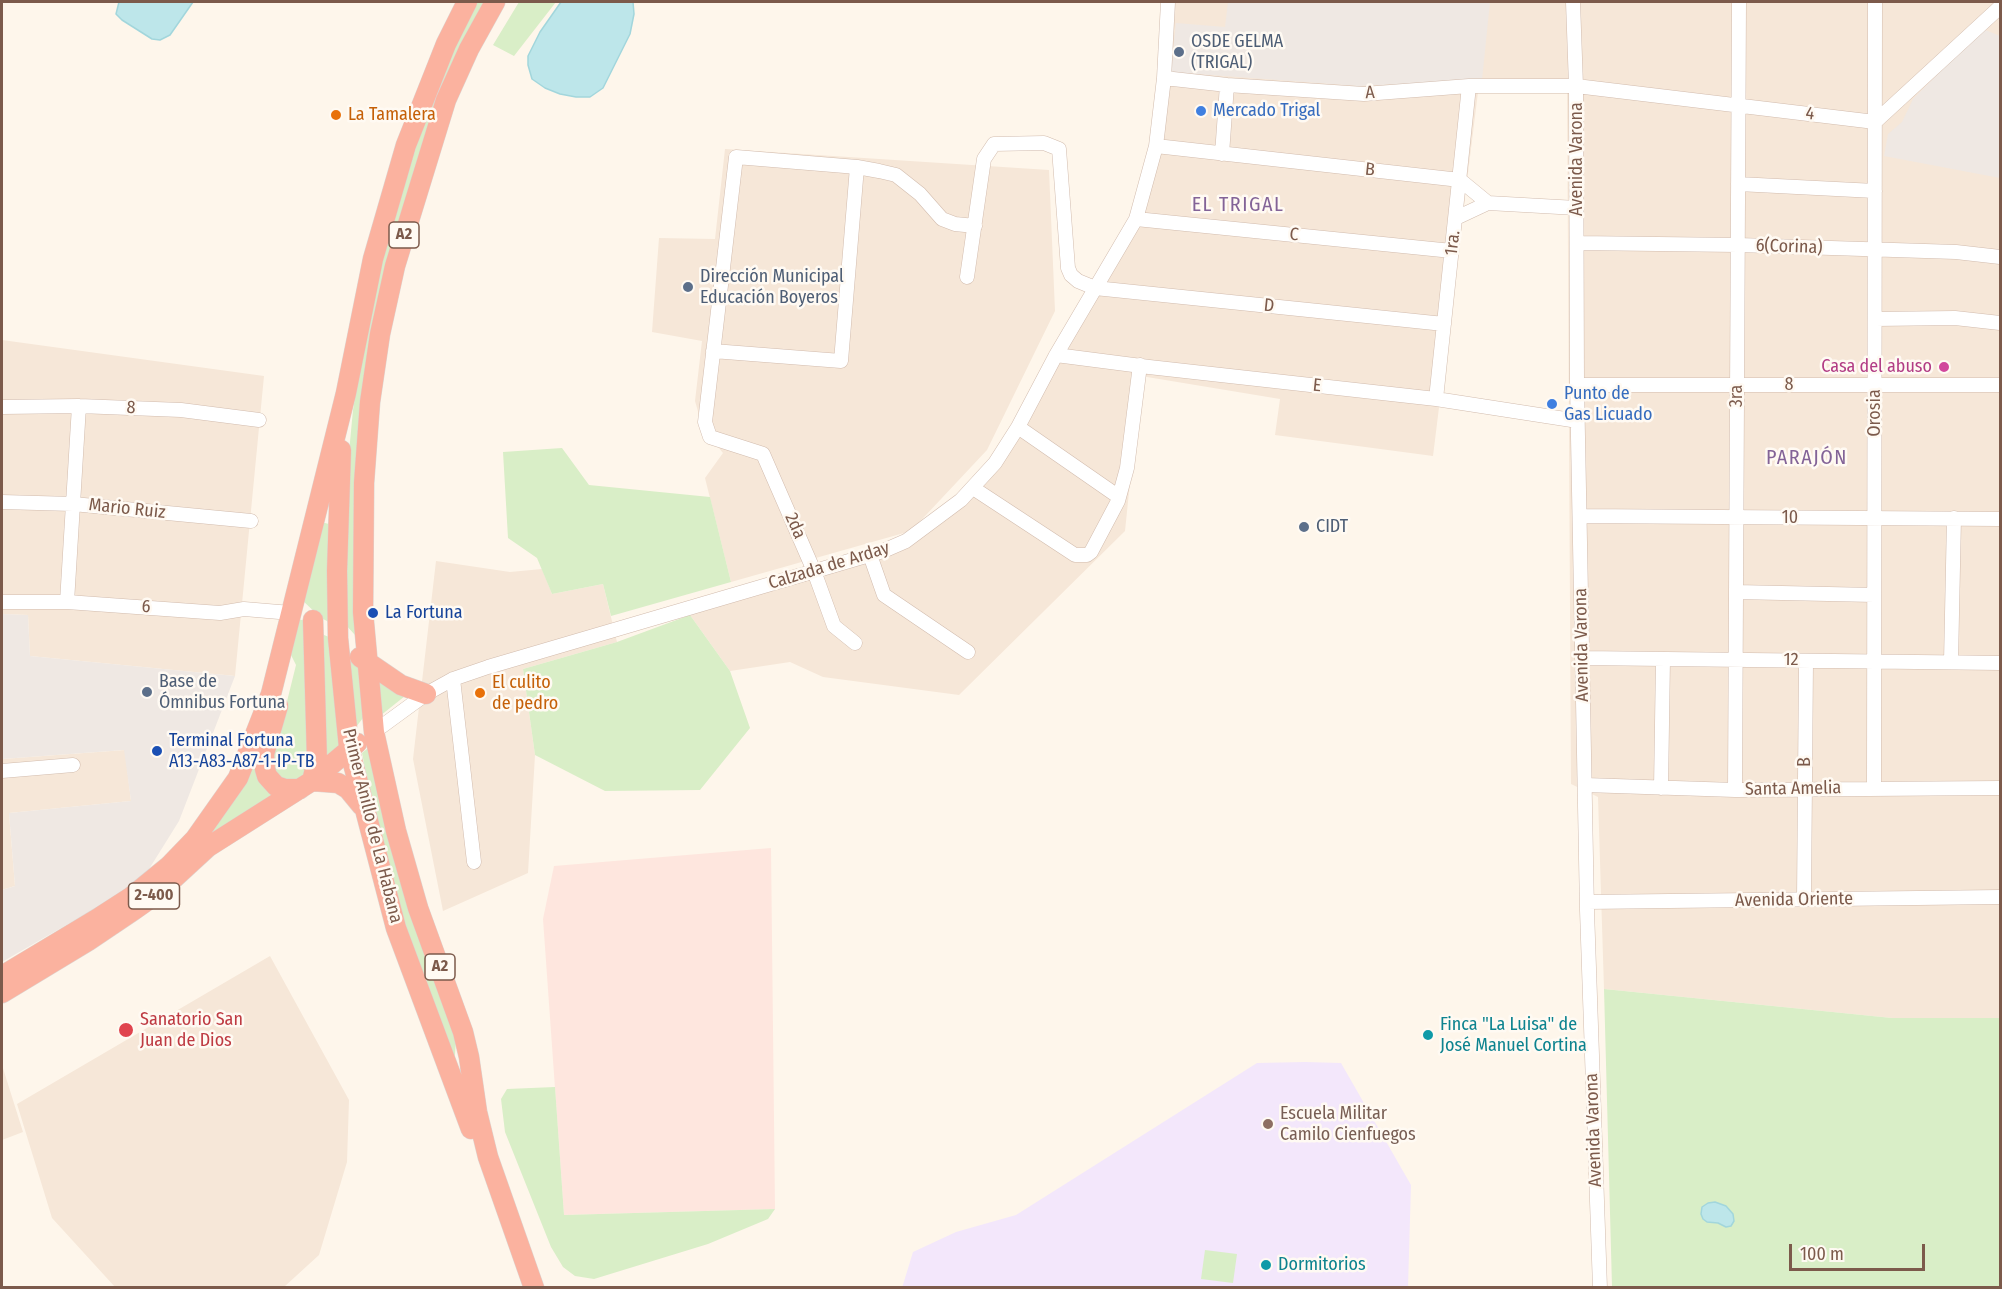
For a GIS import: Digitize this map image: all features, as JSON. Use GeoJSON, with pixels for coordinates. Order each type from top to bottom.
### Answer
{"type":"FeatureCollection","features":[{"type":"Feature","properties":{"kind":"highway","name":"A2"},"geometry":{"type":"LineString","coordinates":[[346,393],[373,259],[406,145],[446,44],[467,2]]}},
{"type":"Feature","properties":{"kind":"highway","name":"A2"},"geometry":{"type":"LineString","coordinates":[[374,732],[363,612],[364,483],[370,402],[380,334],[395,266],[446,100],[469,49],[495,2]]}},
{"type":"Feature","properties":{"kind":"highway","name":"2-400"},"geometry":{"type":"LineString","coordinates":[[2,976],[131,897],[169,866],[195,839],[238,778],[271,694],[346,393]]}},
{"type":"Feature","properties":{"kind":"highway","name":"Primer Anillo de La Habana"},"geometry":{"type":"LineString","coordinates":[[346,393],[339,484],[338,638],[349,748],[396,928],[451,1079],[503,1203],[534,1287]]}},
{"type":"Feature","properties":{"kind":"highway"},"geometry":{"type":"LineString","coordinates":[[291,613],[298,613],[313,620],[366,662],[401,685],[426,694]]}},
{"type":"Feature","properties":{"kind":"highway"},"geometry":{"type":"LineString","coordinates":[[306,785],[317,761],[313,620]]}},
{"type":"Feature","properties":{"kind":"highway"},"geometry":{"type":"LineString","coordinates":[[282,651],[284,681],[264,754],[267,776],[276,786],[285,789],[338,783],[348,789],[365,809]]}},
{"type":"Feature","properties":{"kind":"highway","name":"2-400"},"geometry":{"type":"LineString","coordinates":[[2,993],[125,916],[158,893],[208,847],[306,785],[349,748],[367,716],[370,693]]}},
{"type":"Feature","properties":{"kind":"highway","name":"Primer Anillo de La Habana"},"geometry":{"type":"LineString","coordinates":[[374,732],[406,868],[463,1032],[480,1129],[503,1203]]}},
{"type":"Feature","properties":{"kind":"highway"},"geometry":{"type":"LineString","coordinates":[[349,748],[374,732]]}},
{"type":"Feature","properties":{"kind":"highway"},"geometry":{"type":"LineString","coordinates":[[451,1079],[473,1082]]}},
{"type":"Feature","properties":{"kind":"street","name":"Calzada de Arday"},"geometry":{"type":"LineString","coordinates":[[374,732],[426,694],[453,679],[870,555],[906,541],[961,500],[995,463],[1018,428],[1056,355],[1136,219],[1156,146],[1164,78],[1168,2]]}},
{"type":"Feature","properties":{"kind":"street","name":"Avenida Varona"},"geometry":{"type":"LineString","coordinates":[[1573,2],[1576,86],[1577,386],[1587,902],[1600,1287]]}},
{"type":"Feature","properties":{"kind":"street","name":"3ra"},"geometry":{"type":"LineString","coordinates":[[1735,790],[1739,2]]}},
{"type":"Feature","properties":{"kind":"street","name":"Orosia"},"geometry":{"type":"LineString","coordinates":[[1874,789],[1875,2]]}},
{"type":"Feature","properties":{"kind":"street"},"geometry":{"type":"LineString","coordinates":[[1875,122],[2001,7]]}},
{"type":"Feature","properties":{"kind":"street","name":"A"},"geometry":{"type":"LineString","coordinates":[[1164,78],[1227,85],[1364,94],[1469,86],[1576,86]]}},
{"type":"Feature","properties":{"kind":"street"},"geometry":{"type":"LineString","coordinates":[[1222,154],[1227,85]]}},
{"type":"Feature","properties":{"kind":"street","name":"1ra."},"geometry":{"type":"LineString","coordinates":[[1436,399],[1469,86]]}},
{"type":"Feature","properties":{"kind":"street","name":"4"},"geometry":{"type":"LineString","coordinates":[[1576,86],[1875,122]]}},
{"type":"Feature","properties":{"kind":"street"},"geometry":{"type":"LineString","coordinates":[[967,277],[984,159],[994,144],[1044,143],[1059,149],[1068,268],[1071,275],[1078,281],[1095,288]]}},
{"type":"Feature","properties":{"kind":"street","name":"B"},"geometry":{"type":"LineString","coordinates":[[1156,146],[1460,180]]}},
{"type":"Feature","properties":{"kind":"street"},"geometry":{"type":"LineString","coordinates":[[857,167],[841,361],[713,351],[736,157],[857,167],[896,175],[920,194],[942,219],[955,224],[975,226]]}},
{"type":"Feature","properties":{"kind":"street"},"geometry":{"type":"LineString","coordinates":[[1460,180],[1488,203]]}},
{"type":"Feature","properties":{"kind":"street"},"geometry":{"type":"LineString","coordinates":[[1738,184],[1875,191]]}},
{"type":"Feature","properties":{"kind":"street"},"geometry":{"type":"LineString","coordinates":[[1456,218],[1488,203],[1577,208]]}},
{"type":"Feature","properties":{"kind":"street","name":"C"},"geometry":{"type":"LineString","coordinates":[[1136,219],[1452,251]]}},
{"type":"Feature","properties":{"kind":"street","name":"6(Corina)"},"geometry":{"type":"LineString","coordinates":[[1577,243],[1738,245],[1956,252],[2001,257]]}},
{"type":"Feature","properties":{"kind":"street","name":"D"},"geometry":{"type":"LineString","coordinates":[[1095,288],[1443,324]]}},
{"type":"Feature","properties":{"kind":"street"},"geometry":{"type":"LineString","coordinates":[[1875,319],[1955,318],[2001,323]]}},
{"type":"Feature","properties":{"kind":"street","name":"2da"},"geometry":{"type":"LineString","coordinates":[[713,351],[705,422],[710,437],[763,454],[814,571],[834,626],[855,643]]}},
{"type":"Feature","properties":{"kind":"street","name":"E"},"geometry":{"type":"LineString","coordinates":[[1056,355],[1436,399],[1578,421]]}},
{"type":"Feature","properties":{"kind":"street"},"geometry":{"type":"LineString","coordinates":[[973,488],[1075,555],[1087,555],[1091,552],[1119,497],[1127,468],[1140,365]]}},
{"type":"Feature","properties":{"kind":"street","name":"8"},"geometry":{"type":"LineString","coordinates":[[1577,386],[2001,385]]}},
{"type":"Feature","properties":{"kind":"street","name":"8"},"geometry":{"type":"LineString","coordinates":[[2,406],[79,406],[181,411],[259,420]]}},
{"type":"Feature","properties":{"kind":"street"},"geometry":{"type":"LineString","coordinates":[[67,602],[79,406]]}},
{"type":"Feature","properties":{"kind":"street"},"geometry":{"type":"LineString","coordinates":[[1018,428],[1119,497]]}},
{"type":"Feature","properties":{"kind":"street","name":"Mario Ruiz"},"geometry":{"type":"LineString","coordinates":[[2,502],[73,504],[251,521]]}},
{"type":"Feature","properties":{"kind":"street","name":"10"},"geometry":{"type":"LineString","coordinates":[[1580,516],[2001,519]]}},
{"type":"Feature","properties":{"kind":"street"},"geometry":{"type":"LineString","coordinates":[[1951,662],[1954,519]]}},
{"type":"Feature","properties":{"kind":"street"},"geometry":{"type":"LineString","coordinates":[[870,555],[884,595],[968,652]]}},
{"type":"Feature","properties":{"kind":"street"},"geometry":{"type":"LineString","coordinates":[[1736,592],[1874,595]]}},
{"type":"Feature","properties":{"kind":"street","name":"6"},"geometry":{"type":"LineString","coordinates":[[2,602],[67,602],[220,613],[244,609],[291,613]]}},
{"type":"Feature","properties":{"kind":"street","name":"12"},"geometry":{"type":"LineString","coordinates":[[1582,658],[2001,663]]}},
{"type":"Feature","properties":{"kind":"street"},"geometry":{"type":"LineString","coordinates":[[1661,788],[1663,659]]}},
{"type":"Feature","properties":{"kind":"street","name":"B"},"geometry":{"type":"LineString","coordinates":[[1804,900],[1806,661]]}},
{"type":"Feature","properties":{"kind":"street"},"geometry":{"type":"LineString","coordinates":[[453,679],[474,862]]}},
{"type":"Feature","properties":{"kind":"street"},"geometry":{"type":"LineString","coordinates":[[2,771],[73,765]]}},
{"type":"Feature","properties":{"kind":"street","name":"Santa Amelia"},"geometry":{"type":"LineString","coordinates":[[1585,785],[1735,790],[2001,788]]}},
{"type":"Feature","properties":{"kind":"street","name":"Avenida Oriente"},"geometry":{"type":"LineString","coordinates":[[1587,902],[2001,897]]}},
{"type":"Feature","properties":{"kind":"shaded area"},"geometry":{"type":"Polygon","coordinates":[[[1162,2],[1568,2],[1568,49],[1570,2],[2000,2],[1999,1018],[1892,1018],[1604,989],[1598,797],[1571,784],[1567,83],[1479,84],[1433,456],[1275,435],[1280,399],[1141,376],[1125,531],[959,695],[823,677],[790,662],[730,671],[690,615],[892,553],[998,462],[1149,196],[1162,2]]]}},
{"type":"Feature","properties":{"kind":"shaded area"},"geometry":{"type":"Polygon","coordinates":[[[1228,2],[1490,2],[1482,80],[1358,86],[1171,72],[1176,23],[1225,27],[1228,2]]]}},
{"type":"Feature","properties":{"kind":"shaded area"},"geometry":{"type":"Polygon","coordinates":[[[1983,29],[2000,36],[2000,178],[1884,156],[1888,134],[1902,122],[1913,99],[1983,29]]]}},
{"type":"Feature","properties":{"kind":"shaded area"},"geometry":{"type":"Polygon","coordinates":[[[725,149],[1049,170],[1055,311],[987,450],[911,531],[731,582],[705,478],[723,453],[703,429],[695,401],[702,341],[652,332],[659,238],[715,239],[725,149]]]}},
{"type":"Feature","properties":{"kind":"shaded area"},"geometry":{"type":"Polygon","coordinates":[[[2,340],[264,376],[235,676],[30,656],[28,615],[2,614],[2,340]]]}},
{"type":"Feature","properties":{"kind":"shaded area"},"geometry":{"type":"Polygon","coordinates":[[[436,561],[510,572],[542,569],[552,594],[603,584],[617,642],[523,669],[535,755],[528,873],[443,911],[413,759],[436,561]]]}},
{"type":"Feature","properties":{"kind":"shaded area"},"geometry":{"type":"Polygon","coordinates":[[[2,614],[28,615],[30,656],[235,676],[179,821],[141,882],[2,962],[2,890],[15,886],[9,813],[131,801],[124,750],[2,759],[2,614]]]}},
{"type":"Feature","properties":{"kind":"shaded area"},"geometry":{"type":"Polygon","coordinates":[[[125,750],[131,801],[9,813],[15,886],[2,890],[2,759],[125,750]]]}},
{"type":"Feature","properties":{"kind":"shaded area"},"geometry":{"type":"Polygon","coordinates":[[[771,848],[775,1209],[564,1215],[543,919],[554,866],[771,848]]]}},
{"type":"Feature","properties":{"kind":"shaded area"},"geometry":{"type":"Polygon","coordinates":[[[270,956],[349,1100],[347,1162],[319,1255],[284,1287],[115,1287],[52,1218],[17,1104],[270,956]]]}},
{"type":"Feature","properties":{"kind":"shaded area","name":"Escuela Militar Camilo Cienfuegos"},"geometry":{"type":"Polygon","coordinates":[[[1257,1063],[1341,1063],[1411,1185],[1408,1287],[902,1288],[913,1252],[956,1232],[1016,1215],[1257,1063]]]}},
{"type":"Feature","properties":{"kind":"shaded area"},"geometry":{"type":"Polygon","coordinates":[[[2,1065],[23,1132],[2,1140],[2,1065]]]}},
{"type":"Feature","properties":{"kind":"green space"},"geometry":{"type":"Polygon","coordinates":[[[477,2],[486,2],[388,265],[355,635],[345,624],[346,484],[353,410],[364,339],[397,206],[425,119],[444,70],[477,2]]]}},
{"type":"Feature","properties":{"kind":"green space"},"geometry":{"type":"Polygon","coordinates":[[[519,2],[556,2],[514,56],[493,45],[519,2]]]}},
{"type":"Feature","properties":{"kind":"green space"},"geometry":{"type":"Polygon","coordinates":[[[562,448],[589,485],[710,497],[731,582],[611,616],[603,584],[552,594],[537,558],[508,538],[503,452],[562,448]]]}},
{"type":"Feature","properties":{"kind":"green space"},"geometry":{"type":"Polygon","coordinates":[[[321,522],[329,524],[331,623],[321,618],[301,599],[321,522]]]}},
{"type":"Feature","properties":{"kind":"green space"},"geometry":{"type":"Polygon","coordinates":[[[690,615],[730,671],[750,728],[700,790],[605,791],[535,755],[523,669],[617,642],[690,615]]]}},
{"type":"Feature","properties":{"kind":"green space"},"geometry":{"type":"Polygon","coordinates":[[[297,619],[307,621],[313,755],[301,780],[282,780],[271,766],[296,665],[288,649],[297,619]]]}},
{"type":"Feature","properties":{"kind":"green space"},"geometry":{"type":"Polygon","coordinates":[[[319,633],[334,639],[346,740],[324,761],[319,633]]]}},
{"type":"Feature","properties":{"kind":"green space"},"geometry":{"type":"Polygon","coordinates":[[[351,655],[359,663],[363,711],[363,718],[356,727],[348,656],[351,655]]]}},
{"type":"Feature","properties":{"kind":"green space"},"geometry":{"type":"Polygon","coordinates":[[[374,671],[405,696],[380,716],[374,671]]]}},
{"type":"Feature","properties":{"kind":"green space"},"geometry":{"type":"Polygon","coordinates":[[[263,740],[281,795],[132,902],[263,740]]]}},
{"type":"Feature","properties":{"kind":"green space"},"geometry":{"type":"Polygon","coordinates":[[[373,744],[456,1040],[454,1069],[418,969],[378,835],[362,753],[373,744]]]}},
{"type":"Feature","properties":{"kind":"green space"},"geometry":{"type":"Polygon","coordinates":[[[1604,989],[1892,1018],[2000,1017],[2000,1287],[1612,1287],[1604,989]]]}},
{"type":"Feature","properties":{"kind":"green space"},"geometry":{"type":"Polygon","coordinates":[[[555,1087],[564,1215],[775,1209],[768,1219],[708,1244],[594,1279],[575,1276],[563,1267],[551,1247],[505,1132],[501,1099],[507,1089],[555,1087]]]}},
{"type":"Feature","properties":{"kind":"green space"},"geometry":{"type":"Polygon","coordinates":[[[1205,1250],[1237,1254],[1233,1283],[1201,1279],[1205,1250]]]}},
{"type":"Feature","properties":{"kind":"water"},"geometry":{"type":"Polygon","coordinates":[[[119,2],[193,2],[170,35],[160,40],[152,39],[122,20],[116,14],[119,2]]]}},
{"type":"Feature","properties":{"kind":"water"},"geometry":{"type":"Polygon","coordinates":[[[561,2],[633,2],[634,14],[630,34],[603,88],[590,97],[560,94],[532,79],[528,56],[540,32],[561,2]]]}},
{"type":"Feature","properties":{"kind":"water"},"geometry":{"type":"Polygon","coordinates":[[[1715,1202],[1726,1206],[1733,1214],[1734,1221],[1731,1226],[1726,1227],[1703,1219],[1702,1207],[1715,1202]]]}},
{"type":"Feature","properties":{"kind":"place","name":"OSDE GELMA (TRIGAL)"},"geometry":{"type":"Point","coordinates":[1179,52]}},
{"type":"Feature","properties":{"kind":"place","name":"Mercado Trigal"},"geometry":{"type":"Point","coordinates":[1201,111]}},
{"type":"Feature","properties":{"kind":"place","name":"La Tamalera"},"geometry":{"type":"Point","coordinates":[336,115]}},
{"type":"Feature","properties":{"kind":"place","name":"Dirección Municipal Educación Boyeros"},"geometry":{"type":"Point","coordinates":[688,287]}},
{"type":"Feature","properties":{"kind":"place","name":"Casa del abuso"},"geometry":{"type":"Point","coordinates":[1944,367]}},
{"type":"Feature","properties":{"kind":"place","name":"Punto de Gas Licuado"},"geometry":{"type":"Point","coordinates":[1552,404]}},
{"type":"Feature","properties":{"kind":"place","name":"CIDT"},"geometry":{"type":"Point","coordinates":[1304,527]}},
{"type":"Feature","properties":{"kind":"place","name":"La Fortuna"},"geometry":{"type":"Point","coordinates":[373,613]}},
{"type":"Feature","properties":{"kind":"place","name":"Base de Ómnibus Fortuna"},"geometry":{"type":"Point","coordinates":[147,692]}},
{"type":"Feature","properties":{"kind":"place","name":"El culito de pedro"},"geometry":{"type":"Point","coordinates":[480,693]}},
{"type":"Feature","properties":{"kind":"place","name":"Terminal Fortuna A13-A83-A87-1-IP-TB"},"geometry":{"type":"Point","coordinates":[157,751]}},
{"type":"Feature","properties":{"kind":"place","name":"Sanatorio San Juan de Dios"},"geometry":{"type":"Point","coordinates":[126,1030]}},
{"type":"Feature","properties":{"kind":"place","name":"Finca \"La Luisa\" de José Manuel Cortina"},"geometry":{"type":"Point","coordinates":[1428,1035]}},
{"type":"Feature","properties":{"kind":"place","name":"Escuela Militar Camilo Cienfuegos"},"geometry":{"type":"Point","coordinates":[1268,1124]}},
{"type":"Feature","properties":{"kind":"place","name":"Dormitorios"},"geometry":{"type":"Point","coordinates":[1266,1265]}},
{"type":"Feature","properties":{"kind":"district","name":"EL TRIGAL"},"geometry":{"type":"Point","coordinates":[1238,205]}},
{"type":"Feature","properties":{"kind":"district","name":"PARAJÓN"},"geometry":{"type":"Point","coordinates":[1807,458]}}]}
